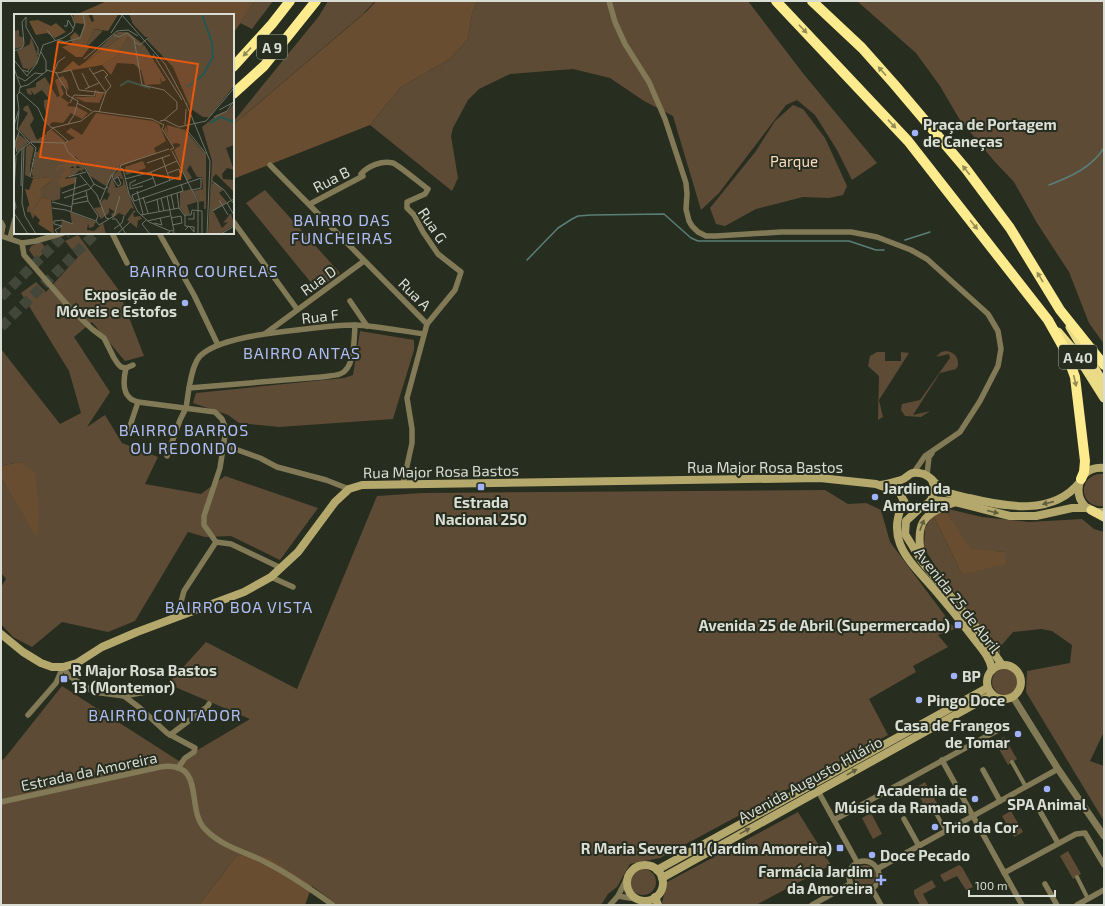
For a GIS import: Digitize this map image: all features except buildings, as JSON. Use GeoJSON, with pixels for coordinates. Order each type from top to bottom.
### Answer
{"type":"FeatureCollection","features":[{"type":"Feature","properties":{"kind":"highway","name":"A 9"},"geometry":{"type":"LineString","coordinates":[[234,66],[272,24],[290,1]]}},
{"type":"Feature","properties":{"kind":"highway","name":"A 9"},"geometry":{"type":"LineString","coordinates":[[234,90],[256,67],[308,1]]}},
{"type":"Feature","properties":{"kind":"highway"},"geometry":{"type":"LineString","coordinates":[[234,93],[264,66],[316,1]]}},
{"type":"Feature","properties":{"kind":"highway"},"geometry":{"type":"LineString","coordinates":[[776,1],[908,141],[1048,320],[1066,352],[1075,377],[1085,461],[1084,472],[1080,481]]}},
{"type":"Feature","properties":{"kind":"highway"},"geometry":{"type":"LineString","coordinates":[[812,1],[862,48],[966,169],[1010,228],[1060,310],[1080,333],[1104,365]]}},
{"type":"Feature","properties":{"kind":"highway","name":"A 40"},"geometry":{"type":"LineString","coordinates":[[1060,310],[1104,384]]}},
{"type":"Feature","properties":{"kind":"highway","name":"A 40"},"geometry":{"type":"LineString","coordinates":[[1048,320],[1075,352],[1104,398]]}},
{"type":"Feature","properties":{"kind":"highway"},"geometry":{"type":"LineString","coordinates":[[1089,509],[1104,517]]}},
{"type":"Feature","properties":{"kind":"main road"},"geometry":{"type":"LineString","coordinates":[[930,478],[935,487],[935,493],[932,500],[927,505],[914,507],[904,501],[900,493],[900,486],[908,475],[914,472],[921,473],[930,478],[947,492],[990,503],[1019,506],[1045,504],[1062,498],[1072,492],[1085,474],[1096,469],[1104,468]]}},
{"type":"Feature","properties":{"kind":"main road","name":"Rua Major Rosa Bastos"},"geometry":{"type":"LineString","coordinates":[[1,634],[23,652],[41,663],[52,667],[63,667],[77,663],[102,647],[244,592],[271,577],[298,552],[335,502],[349,489],[362,485],[820,478],[880,485]]}},
{"type":"Feature","properties":{"kind":"main road"},"geometry":{"type":"LineString","coordinates":[[880,485],[903,480]]}},
{"type":"Feature","properties":{"kind":"main road"},"geometry":{"type":"LineString","coordinates":[[1080,481],[1078,488],[1079,496],[1082,503],[1089,509]]}},
{"type":"Feature","properties":{"kind":"main road"},"geometry":{"type":"LineString","coordinates":[[880,485],[900,493]]}},
{"type":"Feature","properties":{"kind":"main road"},"geometry":{"type":"LineString","coordinates":[[932,500],[955,502],[1010,516],[1036,516],[1072,508],[1104,512]]}},
{"type":"Feature","properties":{"kind":"main road","name":"Avenida 25 de Abril"},"geometry":{"type":"LineString","coordinates":[[904,501],[897,518],[898,539],[905,555],[983,650],[990,661],[992,670]]}},
{"type":"Feature","properties":{"kind":"main road","name":"Avenida 25 de Abril"},"geometry":{"type":"LineString","coordinates":[[955,502],[934,510],[922,522],[919,535],[920,552],[923,563],[976,627],[1002,665]]}},
{"type":"Feature","properties":{"kind":"main road"},"geometry":{"type":"LineString","coordinates":[[921,507],[906,521],[904,534],[923,563]]}},
{"type":"Feature","properties":{"kind":"main road"},"geometry":{"type":"LineString","coordinates":[[1002,665],[1014,668],[1018,671],[1021,677],[1021,688],[1013,697],[1003,700],[993,696],[987,688],[987,678],[992,670],[996,666],[1002,665]]}},
{"type":"Feature","properties":{"kind":"main road","name":"Avenida Augusto Hilário"},"geometry":{"type":"LineString","coordinates":[[657,870],[987,688]]}},
{"type":"Feature","properties":{"kind":"main road","name":"Avenida Augusto Hilário"},"geometry":{"type":"LineString","coordinates":[[662,878],[984,699],[993,696]]}},
{"type":"Feature","properties":{"kind":"main road"},"geometry":{"type":"LineString","coordinates":[[643,865],[648,865],[657,870],[662,878],[662,889],[656,901],[641,901],[629,892],[626,881],[633,869],[643,865]]}},
{"type":"Feature","properties":{"kind":"street"},"geometry":{"type":"LineString","coordinates":[[609,1],[615,22],[625,44],[649,82],[665,119],[686,183],[687,216],[692,226],[698,232],[706,236],[781,232],[851,232],[877,237],[911,250],[927,259],[988,314],[998,331],[1001,348],[998,366],[980,401],[960,432],[925,456],[914,472]]}},
{"type":"Feature","properties":{"kind":"street","name":"Rua G"},"geometry":{"type":"LineString","coordinates":[[362,176],[361,174],[366,169],[375,164],[393,162],[428,189],[425,194],[407,202],[407,208],[414,215],[423,232],[438,254],[460,272],[455,290],[427,324]]}},
{"type":"Feature","properties":{"kind":"street","name":"Rua A"},"geometry":{"type":"LineString","coordinates":[[270,164],[427,324],[407,398],[412,436],[409,459],[403,484]]}},
{"type":"Feature","properties":{"kind":"street","name":"Rua B"},"geometry":{"type":"LineString","coordinates":[[310,204],[362,176]]}},
{"type":"Feature","properties":{"kind":"street"},"geometry":{"type":"LineString","coordinates":[[1,222],[3,226],[1,236],[22,243],[36,241],[60,234]]}},
{"type":"Feature","properties":{"kind":"street"},"geometry":{"type":"LineString","coordinates":[[234,222],[297,309]]}},
{"type":"Feature","properties":{"kind":"street"},"geometry":{"type":"LineString","coordinates":[[10,238],[14,223]]}},
{"type":"Feature","properties":{"kind":"street"},"geometry":{"type":"LineString","coordinates":[[112,234],[127,263]]}},
{"type":"Feature","properties":{"kind":"street"},"geometry":{"type":"LineString","coordinates":[[160,234],[194,295],[218,345]]}},
{"type":"Feature","properties":{"kind":"street"},"geometry":{"type":"LineString","coordinates":[[22,243],[24,255],[76,314],[104,338],[114,358],[121,367],[126,368],[133,365]]}},
{"type":"Feature","properties":{"kind":"street","name":"Rua D"},"geometry":{"type":"LineString","coordinates":[[266,333],[364,261]]}},
{"type":"Feature","properties":{"kind":"street"},"geometry":{"type":"LineString","coordinates":[[350,301],[367,326]]}},
{"type":"Feature","properties":{"kind":"street","name":"Rua F"},"geometry":{"type":"LineString","coordinates":[[167,456],[186,408],[195,364],[208,350],[218,345],[266,333],[337,325],[367,326],[424,334]]}},
{"type":"Feature","properties":{"kind":"street"},"geometry":{"type":"LineString","coordinates":[[190,388],[341,374],[349,366],[352,358],[355,325]]}},
{"type":"Feature","properties":{"kind":"street"},"geometry":{"type":"LineString","coordinates":[[126,368],[124,376],[125,390],[128,397],[138,402],[215,412],[222,419],[226,430],[224,446],[220,468],[204,516],[204,524],[216,542],[231,544],[281,568]]}},
{"type":"Feature","properties":{"kind":"street"},"geometry":{"type":"LineString","coordinates":[[128,432],[138,402]]}},
{"type":"Feature","properties":{"kind":"street"},"geometry":{"type":"LineString","coordinates":[[224,446],[260,458],[277,467],[326,480],[349,489]]}},
{"type":"Feature","properties":{"kind":"street"},"geometry":{"type":"LineString","coordinates":[[930,478],[929,457],[934,449]]}},
{"type":"Feature","properties":{"kind":"street"},"geometry":{"type":"LineString","coordinates":[[177,617],[184,591],[216,542]]}},
{"type":"Feature","properties":{"kind":"street"},"geometry":{"type":"LineString","coordinates":[[271,577],[293,587]]}},
{"type":"Feature","properties":{"kind":"street"},"geometry":{"type":"LineString","coordinates":[[63,667],[69,676],[79,684],[101,693],[124,696],[160,691]]}},
{"type":"Feature","properties":{"kind":"street"},"geometry":{"type":"LineString","coordinates":[[28,715],[56,683],[63,667]]}},
{"type":"Feature","properties":{"kind":"street"},"geometry":{"type":"LineString","coordinates":[[124,696],[170,736],[195,749],[194,752],[185,758],[178,768]]}},
{"type":"Feature","properties":{"kind":"street"},"geometry":{"type":"LineString","coordinates":[[1013,697],[1058,769],[1104,836]]}},
{"type":"Feature","properties":{"kind":"street"},"geometry":{"type":"LineString","coordinates":[[170,736],[209,704]]}},
{"type":"Feature","properties":{"kind":"street"},"geometry":{"type":"LineString","coordinates":[[834,820],[1000,729]]}},
{"type":"Feature","properties":{"kind":"street"},"geometry":{"type":"LineString","coordinates":[[942,760],[1022,905]]}},
{"type":"Feature","properties":{"kind":"street"},"geometry":{"type":"LineString","coordinates":[[1012,762],[1026,786]]}},
{"type":"Feature","properties":{"kind":"street","name":"Estrada da Amoreira"},"geometry":{"type":"LineString","coordinates":[[1,802],[160,767],[169,766],[178,768],[187,774],[192,782],[198,817],[201,825],[209,833],[238,851],[268,863],[304,884],[333,905]]}},
{"type":"Feature","properties":{"kind":"street"},"geometry":{"type":"LineString","coordinates":[[878,869],[1058,769]]}},
{"type":"Feature","properties":{"kind":"street"},"geometry":{"type":"LineString","coordinates":[[982,770],[1000,801]]}},
{"type":"Feature","properties":{"kind":"street"},"geometry":{"type":"LineString","coordinates":[[818,791],[857,862]]}},
{"type":"Feature","properties":{"kind":"street"},"geometry":{"type":"LineString","coordinates":[[933,808],[946,832]]}},
{"type":"Feature","properties":{"kind":"street"},"geometry":{"type":"LineString","coordinates":[[1041,813],[1058,843]]}},
{"type":"Feature","properties":{"kind":"street"},"geometry":{"type":"LineString","coordinates":[[904,819],[919,846]]}},
{"type":"Feature","properties":{"kind":"street"},"geometry":{"type":"LineString","coordinates":[[1004,873],[1076,834],[1085,833],[1104,865]]}},
{"type":"Feature","properties":{"kind":"street"},"geometry":{"type":"LineString","coordinates":[[861,861],[871,862],[878,869],[878,882],[872,889],[862,891],[850,884],[849,872],[853,864],[861,861]]}},
{"type":"Feature","properties":{"kind":"street"},"geometry":{"type":"LineString","coordinates":[[610,905],[618,896],[628,876]]}},
{"type":"Feature","properties":{"kind":"street"},"geometry":{"type":"LineString","coordinates":[[1077,877],[1088,899]]}},
{"type":"Feature","properties":{"kind":"street"},"geometry":{"type":"LineString","coordinates":[[812,905],[850,884]]}},
{"type":"Feature","properties":{"kind":"street"},"geometry":{"type":"LineString","coordinates":[[1045,884],[1057,905]]}},
{"type":"Feature","properties":{"kind":"street"},"geometry":{"type":"LineString","coordinates":[[872,889],[881,905]]}},
{"type":"Feature","properties":{"kind":"street"},"geometry":{"type":"LineString","coordinates":[[1077,905],[1104,890]]}},
{"type":"Feature","properties":{"kind":"street"},"geometry":{"type":"LineString","coordinates":[[618,896],[641,901]]}},
{"type":"Feature","properties":{"kind":"green space"},"geometry":{"type":"Polygon","coordinates":[[[255,1],[273,1],[252,29],[240,23],[255,1]]]}},
{"type":"Feature","properties":{"kind":"green space"},"geometry":{"type":"Polygon","coordinates":[[[328,1],[375,1],[363,14],[234,124],[234,121],[319,16],[328,1]]]}},
{"type":"Feature","properties":{"kind":"green space"},"geometry":{"type":"Polygon","coordinates":[[[477,1],[748,1],[802,72],[877,163],[852,180],[837,150],[815,115],[797,100],[786,105],[719,193],[701,210],[673,116],[644,101],[610,78],[573,69],[510,74],[479,89],[468,100],[453,128],[451,136],[458,178],[452,191],[370,125],[401,87],[450,59],[468,39],[472,14],[477,1]]]}},
{"type":"Feature","properties":{"kind":"green space"},"geometry":{"type":"Polygon","coordinates":[[[857,1],[1104,1],[1104,344],[1089,323],[1069,272],[1037,223],[1014,182],[960,120],[940,86],[916,53],[857,1]]]}},
{"type":"Feature","properties":{"kind":"green space","name":"Parque"},"geometry":{"type":"Polygon","coordinates":[[[793,105],[803,109],[825,138],[847,186],[843,195],[829,198],[803,197],[756,209],[725,226],[716,224],[710,208],[756,151],[775,121],[793,105]]]}},
{"type":"Feature","properties":{"kind":"green space"},"geometry":{"type":"Polygon","coordinates":[[[265,190],[340,273],[317,290],[246,203],[265,190]]]}},
{"type":"Feature","properties":{"kind":"green space"},"geometry":{"type":"Polygon","coordinates":[[[78,235],[118,289],[144,356],[125,361],[92,322],[74,337],[110,392],[87,427],[105,415],[122,443],[158,457],[145,484],[201,494],[225,476],[318,508],[280,560],[231,536],[205,537],[188,532],[135,621],[108,632],[62,622],[32,647],[13,637],[1,624],[1,587],[6,579],[1,573],[1,478],[37,537],[19,462],[1,466],[1,349],[60,424],[81,413],[69,371],[21,293],[36,282],[46,292],[78,257],[65,241],[78,235]]]}},
{"type":"Feature","properties":{"kind":"green space"},"geometry":{"type":"Polygon","coordinates":[[[42,243],[47,250],[36,260],[29,250],[31,246],[42,243]]]}},
{"type":"Feature","properties":{"kind":"green space"},"geometry":{"type":"Polygon","coordinates":[[[360,331],[414,340],[414,350],[393,419],[279,427],[239,423],[228,415],[193,403],[196,393],[344,378],[353,375],[360,331]]]}},
{"type":"Feature","properties":{"kind":"green space"},"geometry":{"type":"Polygon","coordinates":[[[877,352],[885,352],[885,361],[901,361],[901,352],[909,353],[879,400],[883,417],[878,420],[879,376],[868,366],[870,356],[877,352]]]}},
{"type":"Feature","properties":{"kind":"green space"},"geometry":{"type":"Polygon","coordinates":[[[941,352],[951,352],[955,356],[958,360],[958,366],[956,369],[940,373],[913,415],[930,411],[921,417],[905,416],[901,410],[902,404],[920,400],[950,358],[949,354],[936,357],[941,352]]]}},
{"type":"Feature","properties":{"kind":"green space"},"geometry":{"type":"Polygon","coordinates":[[[1098,474],[1104,474],[1104,506],[1096,506],[1090,503],[1086,499],[1084,493],[1086,482],[1091,477],[1098,474]]]}},
{"type":"Feature","properties":{"kind":"green space"},"geometry":{"type":"Polygon","coordinates":[[[825,490],[848,504],[866,503],[881,510],[890,542],[955,629],[938,635],[948,647],[913,666],[916,672],[869,699],[888,735],[660,858],[630,864],[617,887],[608,894],[601,905],[338,905],[312,886],[237,855],[199,905],[1,905],[1,760],[4,759],[62,686],[179,761],[250,719],[168,684],[206,642],[297,689],[377,496],[422,493],[825,490]]]}},
{"type":"Feature","properties":{"kind":"green space"},"geometry":{"type":"Polygon","coordinates":[[[944,508],[982,517],[1029,522],[1082,519],[1094,529],[1104,532],[1104,734],[1090,761],[1104,766],[1104,821],[1026,692],[1027,671],[1070,663],[1072,645],[1052,631],[1041,629],[1013,632],[1000,647],[1000,654],[943,578],[924,548],[925,528],[933,515],[962,574],[1005,552],[971,550],[944,508]]]}},
{"type":"Feature","properties":{"kind":"green space"},"geometry":{"type":"Polygon","coordinates":[[[1005,669],[1014,673],[1018,682],[1014,691],[1005,695],[996,691],[992,682],[996,673],[1005,669]]]}},
{"type":"Feature","properties":{"kind":"green space"},"geometry":{"type":"Polygon","coordinates":[[[1004,737],[1017,759],[1008,765],[995,742],[1004,737]]]}},
{"type":"Feature","properties":{"kind":"green space"},"geometry":{"type":"Polygon","coordinates":[[[925,782],[938,805],[927,811],[915,788],[925,782]]]}},
{"type":"Feature","properties":{"kind":"green space"},"geometry":{"type":"Polygon","coordinates":[[[1011,811],[1023,832],[1014,837],[1002,816],[1011,811]]]}},
{"type":"Feature","properties":{"kind":"green space"},"geometry":{"type":"Polygon","coordinates":[[[798,812],[831,865],[756,905],[663,905],[662,903],[667,882],[798,812]]]}},
{"type":"Feature","properties":{"kind":"green space"},"geometry":{"type":"Polygon","coordinates":[[[871,813],[882,834],[873,839],[862,818],[871,813]]]}},
{"type":"Feature","properties":{"kind":"green space"},"geometry":{"type":"Polygon","coordinates":[[[1068,851],[1081,874],[1073,879],[1060,856],[1068,851]]]}},
{"type":"Feature","properties":{"kind":"green space"},"geometry":{"type":"Polygon","coordinates":[[[865,865],[873,868],[876,876],[873,884],[865,887],[857,884],[854,876],[857,868],[865,865]]]}},
{"type":"Feature","properties":{"kind":"green space"},"geometry":{"type":"Polygon","coordinates":[[[959,865],[962,867],[973,887],[966,890],[957,876],[944,882],[940,875],[959,865]]]}},
{"type":"Feature","properties":{"kind":"green space"},"geometry":{"type":"Polygon","coordinates":[[[643,869],[652,873],[656,882],[652,891],[643,895],[634,891],[630,882],[634,873],[643,869]]]}},
{"type":"Feature","properties":{"kind":"green space"},"geometry":{"type":"Polygon","coordinates":[[[932,880],[936,887],[923,894],[929,905],[920,905],[914,894],[914,890],[932,880]]]}},
{"type":"Feature","properties":{"kind":"shaded area"},"geometry":{"type":"Polygon","coordinates":[[[107,1],[255,1],[234,32],[234,14],[77,14],[107,1]]]}},
{"type":"Feature","properties":{"kind":"shaded area"},"geometry":{"type":"Polygon","coordinates":[[[376,1],[477,1],[472,14],[468,39],[450,59],[401,87],[370,125],[234,179],[234,124],[367,11],[376,1]]]}},
{"type":"Feature","properties":{"kind":"shaded area"},"geometry":{"type":"Polygon","coordinates":[[[19,462],[35,473],[39,517],[37,538],[1,478],[1,466],[19,462]]]}},
{"type":"Feature","properties":{"kind":"shaded area"},"geometry":{"type":"Polygon","coordinates":[[[944,508],[971,549],[1005,552],[1006,564],[962,574],[933,515],[944,508]]]}},
{"type":"Feature","properties":{"kind":"shaded area"},"geometry":{"type":"Polygon","coordinates":[[[237,855],[269,857],[312,886],[305,905],[199,905],[237,855]]]}},
{"type":"Feature","properties":{"kind":"waterway"},"geometry":{"type":"LineString","coordinates":[[1049,185],[1080,171],[1093,161],[1104,148]]}},
{"type":"Feature","properties":{"kind":"waterway"},"geometry":{"type":"LineString","coordinates":[[527,260],[558,228],[578,216],[591,215],[664,214],[691,238],[698,241],[849,241],[876,250],[884,250]]}},
{"type":"Feature","properties":{"kind":"waterway"},"geometry":{"type":"LineString","coordinates":[[905,240],[930,232]]}},
{"type":"Feature","properties":{"kind":"tunnel"},"geometry":{"type":"LineString","coordinates":[[1,297],[65,234]]}},
{"type":"Feature","properties":{"kind":"tunnel"},"geometry":{"type":"LineString","coordinates":[[1,327],[95,234]]}},
{"type":"Feature","properties":{"kind":"place","name":"Praça de Portagem de Caneças"},"geometry":{"type":"Point","coordinates":[915,133]}},
{"type":"Feature","properties":{"kind":"place","name":"Exposição de Móveis e Estofos"},"geometry":{"type":"Point","coordinates":[185,303]}},
{"type":"Feature","properties":{"kind":"place","name":"Estrada Nacional 250"},"geometry":{"type":"Point","coordinates":[481,487]}},
{"type":"Feature","properties":{"kind":"place","name":"Jardim da Amoreira"},"geometry":{"type":"Point","coordinates":[875,497]}},
{"type":"Feature","properties":{"kind":"place","name":"Avenida 25 de Abril (Supermercado)"},"geometry":{"type":"Point","coordinates":[958,625]}},
{"type":"Feature","properties":{"kind":"place","name":"BP"},"geometry":{"type":"Point","coordinates":[954,676]}},
{"type":"Feature","properties":{"kind":"place","name":"R Major Rosa Bastos 13 (Montemor)"},"geometry":{"type":"Point","coordinates":[64,679]}},
{"type":"Feature","properties":{"kind":"place","name":"Pingo Doce"},"geometry":{"type":"Point","coordinates":[919,700]}},
{"type":"Feature","properties":{"kind":"place","name":"Casa de Frangos de Tomar"},"geometry":{"type":"Point","coordinates":[1018,734]}},
{"type":"Feature","properties":{"kind":"place","name":"SPA Animal"},"geometry":{"type":"Point","coordinates":[1047,789]}},
{"type":"Feature","properties":{"kind":"place","name":"Academia de Música da Ramada"},"geometry":{"type":"Point","coordinates":[975,799]}},
{"type":"Feature","properties":{"kind":"place","name":"Trio da Cor"},"geometry":{"type":"Point","coordinates":[935,827]}},
{"type":"Feature","properties":{"kind":"place","name":"R Maria Severa 11 (Jardim Amoreira)"},"geometry":{"type":"Point","coordinates":[840,848]}},
{"type":"Feature","properties":{"kind":"place","name":"Doce Pecado"},"geometry":{"type":"Point","coordinates":[872,855]}},
{"type":"Feature","properties":{"kind":"place","name":"Farmácia Jardim da Amoreira"},"geometry":{"type":"Point","coordinates":[881,880]}},
{"type":"Feature","properties":{"kind":"district","name":"BAIRRO DAS FUNCHEIRAS"},"geometry":{"type":"Point","coordinates":[342,228]}},
{"type":"Feature","properties":{"kind":"district","name":"BAIRRO COURELAS"},"geometry":{"type":"Point","coordinates":[204,270]}},
{"type":"Feature","properties":{"kind":"district","name":"BAIRRO ANTAS"},"geometry":{"type":"Point","coordinates":[302,352]}},
{"type":"Feature","properties":{"kind":"district","name":"BAIRRO BARROS OU REDONDO"},"geometry":{"type":"Point","coordinates":[184,438]}},
{"type":"Feature","properties":{"kind":"district","name":"BAIRRO BOA VISTA"},"geometry":{"type":"Point","coordinates":[239,606]}},
{"type":"Feature","properties":{"kind":"district","name":"BAIRRO CONTADOR"},"geometry":{"type":"Point","coordinates":[165,714]}}]}
